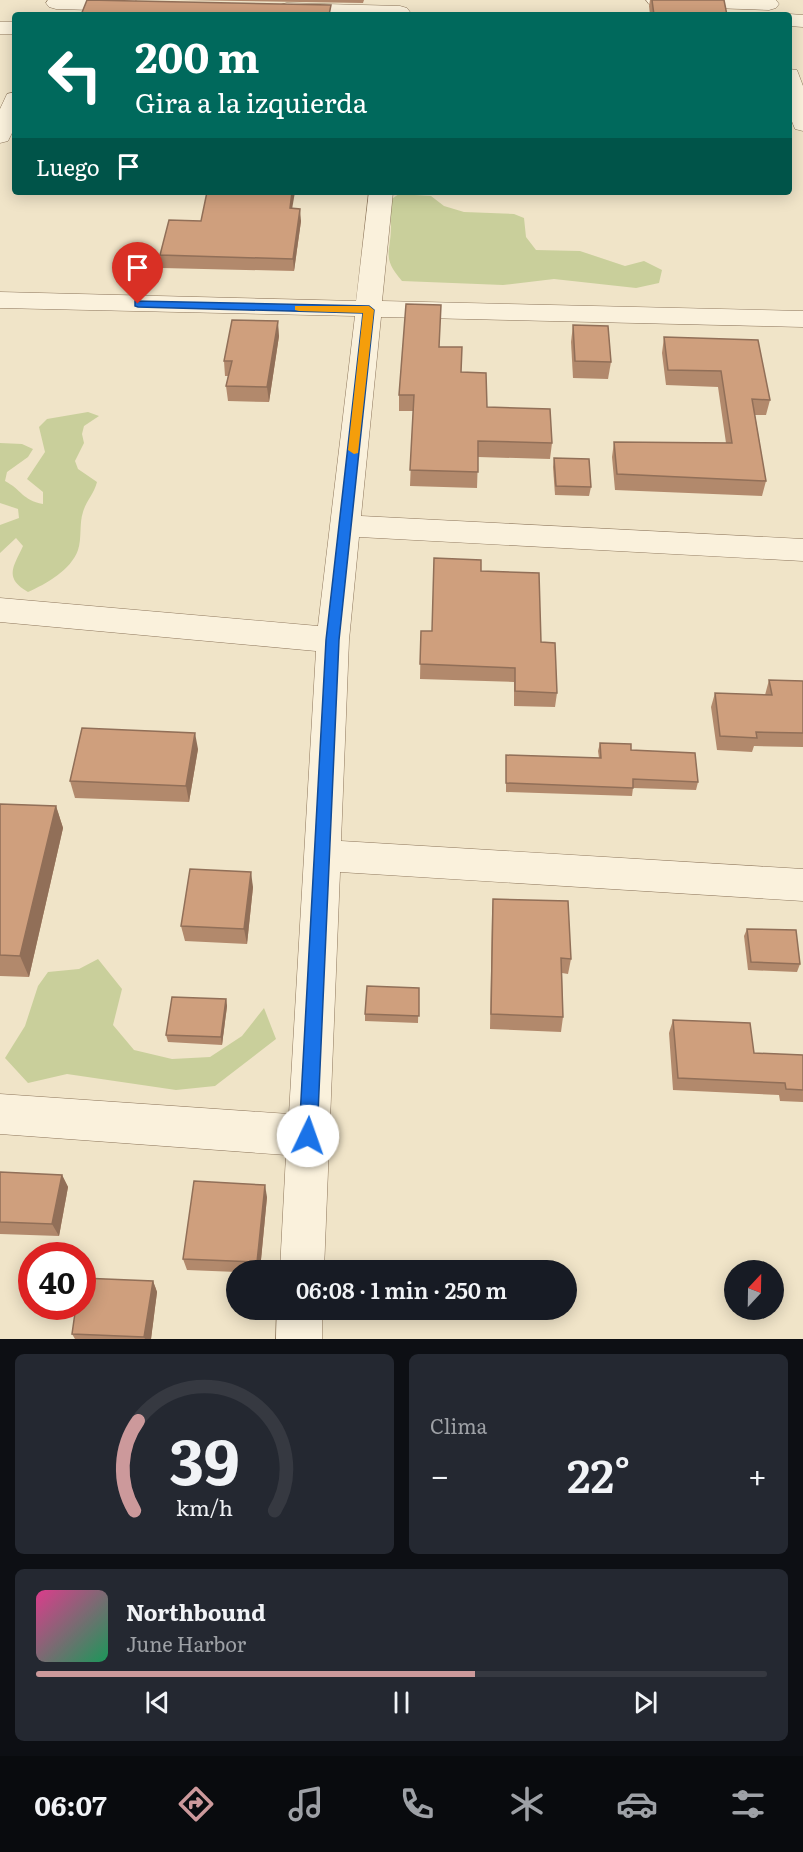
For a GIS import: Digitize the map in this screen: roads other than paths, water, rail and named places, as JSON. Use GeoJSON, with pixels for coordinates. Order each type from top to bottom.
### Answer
{"type":"FeatureCollection","features":[{"type":"Feature","properties":{"kind":"street"},"geometry":{"type":"LineString","coordinates":[[656,0],[769,6]]}},
{"type":"Feature","properties":{"kind":"street"},"geometry":{"type":"LineString","coordinates":[[54,6],[151,5]]}},
{"type":"Feature","properties":{"kind":"street"},"geometry":{"type":"LineString","coordinates":[[269,8],[400,9]]}},
{"type":"Feature","properties":{"kind":"street"},"geometry":{"type":"LineString","coordinates":[[792,86],[803,124]]}},
{"type":"Feature","properties":{"kind":"street"},"geometry":{"type":"LineString","coordinates":[[0,136],[12,106]]}},
{"type":"Feature","properties":{"kind":"street"},"geometry":{"type":"LineString","coordinates":[[302,1260],[333,640],[381,195]]}},
{"type":"Feature","properties":{"kind":"street"},"geometry":{"type":"LineString","coordinates":[[0,300],[803,319]]}},
{"type":"Feature","properties":{"kind":"street"},"geometry":{"type":"LineString","coordinates":[[346,526],[803,550]]}},
{"type":"Feature","properties":{"kind":"street"},"geometry":{"type":"LineString","coordinates":[[0,610],[333,640]]}},
{"type":"Feature","properties":{"kind":"street"},"geometry":{"type":"LineString","coordinates":[[322,855],[803,885]]}},
{"type":"Feature","properties":{"kind":"street"},"geometry":{"type":"LineString","coordinates":[[0,1114],[308,1136]]}},
{"type":"Feature","properties":{"kind":"street"},"geometry":{"type":"LineString","coordinates":[[298,1339],[299,1320]]}}]}
